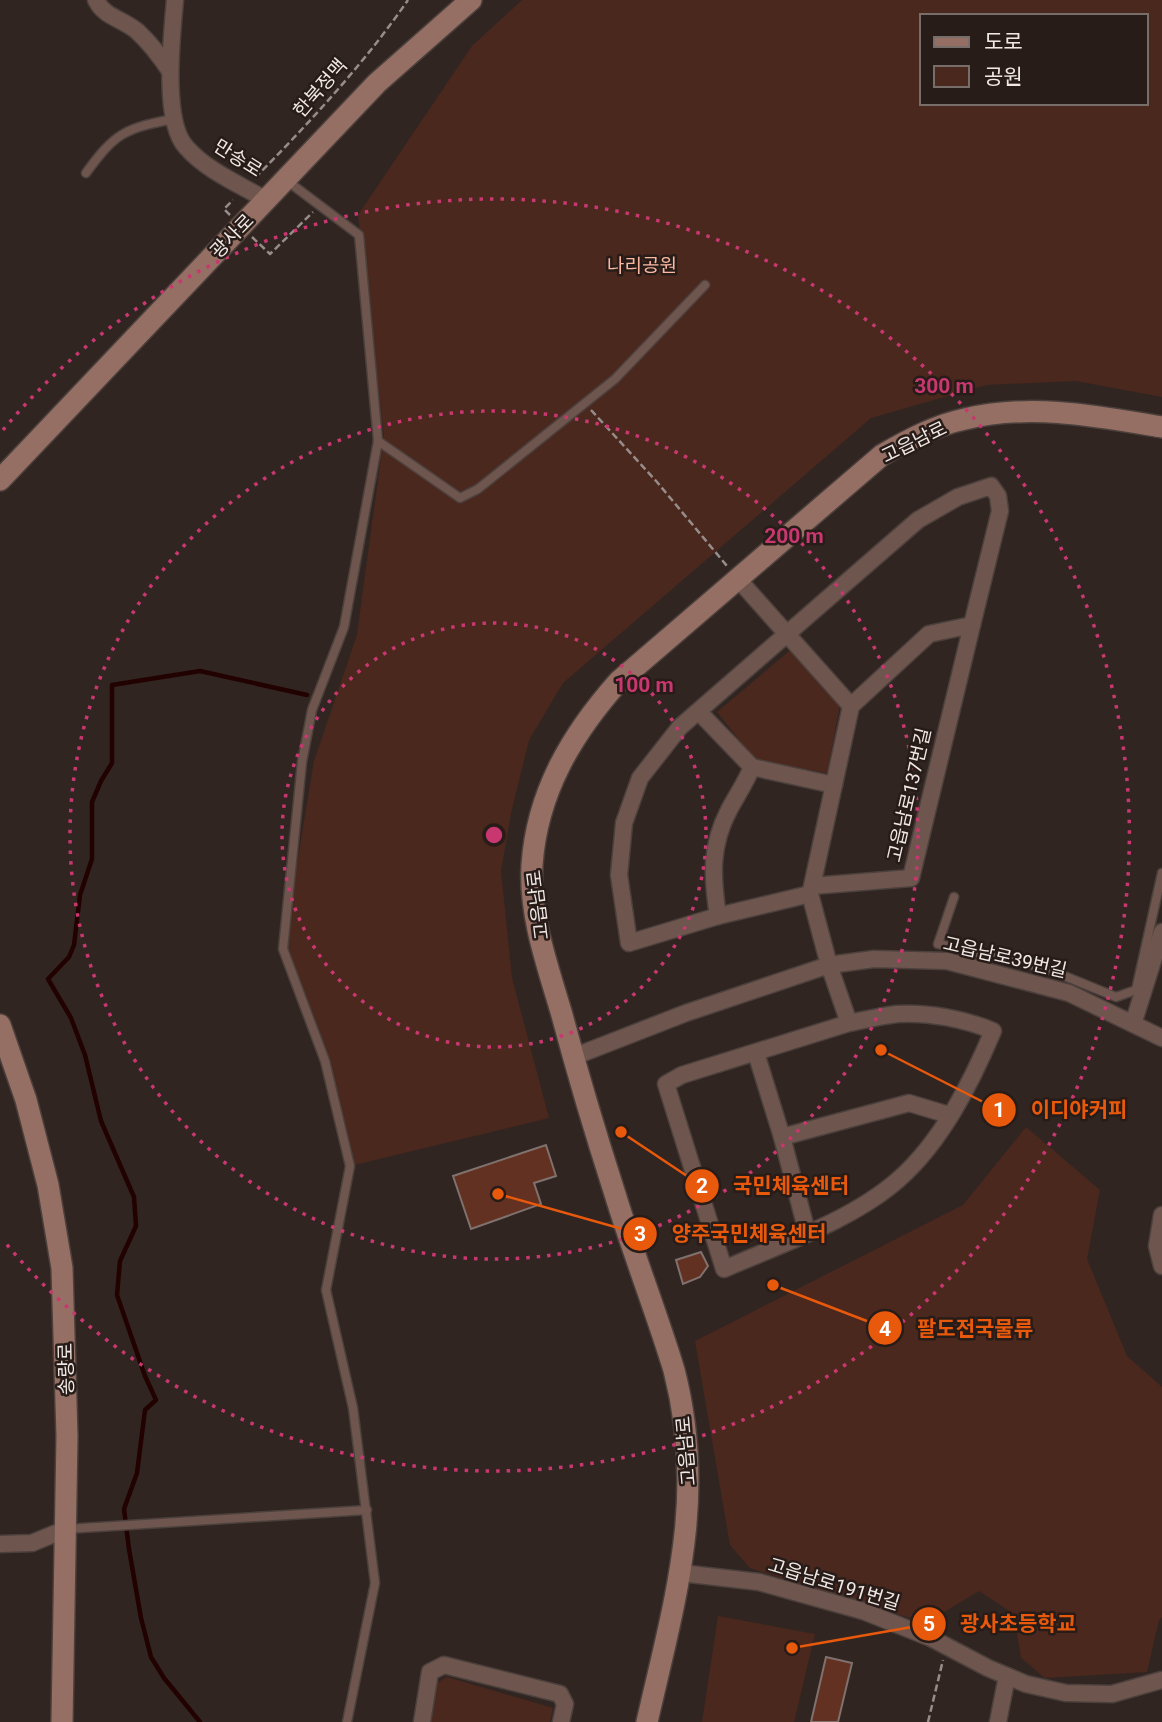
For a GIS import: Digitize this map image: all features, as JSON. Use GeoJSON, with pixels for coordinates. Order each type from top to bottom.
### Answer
{"type":"FeatureCollection","features":[{"type":"Feature","properties":{"kind":"street"},"geometry":{"type":"LineString","coordinates":[[96,0],[100,9],[133,28],[153,47],[170,71]]}},
{"type":"Feature","properties":{"kind":"street","name":"만송로"},"geometry":{"type":"LineString","coordinates":[[175,0],[170,71],[174,119],[183,145],[206,167],[266,200]]}},
{"type":"Feature","properties":{"kind":"street","name":"광사로"},"geometry":{"type":"LineString","coordinates":[[0,478],[377,83],[471,0]]}},
{"type":"Feature","properties":{"kind":"street","name":"고읍남로"},"geometry":{"type":"LineString","coordinates":[[647,1722],[681,1573],[690,1490],[689,1457],[680,1392],[615,1195],[537,925],[532,866],[538,822],[552,778],[571,741],[619,681],[882,455],[947,425],[992,415],[1059,412],[1162,427]]}},
{"type":"Feature","properties":{"kind":"street","name":"고읍남로137번길"},"geometry":{"type":"LineString","coordinates":[[991,486],[998,496],[1000,511],[911,878],[811,890],[629,943],[619,875],[624,823],[640,778],[680,727],[787,634],[918,520],[958,497],[991,486]]}},
{"type":"Feature","properties":{"kind":"street"},"geometry":{"type":"LineString","coordinates":[[738,579],[852,706]]}},
{"type":"Feature","properties":{"kind":"street"},"geometry":{"type":"LineString","coordinates":[[849,1023],[829,965],[811,890],[852,706],[929,634],[972,625]]}},
{"type":"Feature","properties":{"kind":"street"},"geometry":{"type":"LineString","coordinates":[[699,712],[752,767],[834,785]]}},
{"type":"Feature","properties":{"kind":"street"},"geometry":{"type":"LineString","coordinates":[[718,916],[712,877],[717,841],[728,811],[752,767]]}},
{"type":"Feature","properties":{"kind":"street"},"geometry":{"type":"LineString","coordinates":[[1133,1024],[1162,932]]}},
{"type":"Feature","properties":{"kind":"street","name":"고읍남로39번길"},"geometry":{"type":"LineString","coordinates":[[573,1056],[686,1013],[829,965],[874,959],[947,961],[1069,993],[1162,1038]]}},
{"type":"Feature","properties":{"kind":"street"},"geometry":{"type":"LineString","coordinates":[[898,1014],[943,1017],[976,1024],[993,1031],[979,1064],[949,1115],[924,1151],[900,1178],[857,1207],[724,1269],[666,1084],[682,1075],[755,1053],[849,1023],[898,1014]]}},
{"type":"Feature","properties":{"kind":"street","name":"송랑로"},"geometry":{"type":"LineString","coordinates":[[0,1025],[26,1100],[48,1185],[62,1268],[67,1436],[62,1722]]}},
{"type":"Feature","properties":{"kind":"street"},"geometry":{"type":"LineString","coordinates":[[755,1053],[782,1137],[807,1232]]}},
{"type":"Feature","properties":{"kind":"street"},"geometry":{"type":"LineString","coordinates":[[782,1137],[909,1103],[949,1115]]}},
{"type":"Feature","properties":{"kind":"street"},"geometry":{"type":"LineString","coordinates":[[1162,1215],[1157,1246],[1162,1266]]}},
{"type":"Feature","properties":{"kind":"street"},"geometry":{"type":"LineString","coordinates":[[0,1544],[32,1544],[66,1529]]}},
{"type":"Feature","properties":{"kind":"street","name":"고읍남로191번길"},"geometry":{"type":"LineString","coordinates":[[681,1573],[759,1582],[863,1611],[931,1638],[1026,1684],[1066,1693],[1112,1694],[1162,1680]]}},
{"type":"Feature","properties":{"kind":"street"},"geometry":{"type":"LineString","coordinates":[[422,1722],[430,1672],[444,1664],[560,1694],[565,1704],[561,1722]]}},
{"type":"Feature","properties":{"kind":"street"},"geometry":{"type":"LineString","coordinates":[[998,1722],[1007,1676]]}},
{"type":"Feature","properties":{"kind":"lane"},"geometry":{"type":"LineString","coordinates":[[86,173],[107,144],[125,132],[174,119]]}},
{"type":"Feature","properties":{"kind":"lane"},"geometry":{"type":"LineString","coordinates":[[285,180],[359,235],[378,441],[344,627],[313,710],[302,762],[283,949],[325,1061],[351,1167],[326,1290],[352,1408],[375,1583],[347,1722]]}},
{"type":"Feature","properties":{"kind":"lane"},"geometry":{"type":"LineString","coordinates":[[378,441],[460,498],[478,489],[615,379],[705,285]]}},
{"type":"Feature","properties":{"kind":"lane"},"geometry":{"type":"LineString","coordinates":[[954,897],[938,944],[1045,968],[1116,997],[1136,990],[1162,873]]}},
{"type":"Feature","properties":{"kind":"lane"},"geometry":{"type":"LineString","coordinates":[[66,1529],[367,1510]]}},
{"type":"Feature","properties":{"kind":"path","name":"한북정맥"},"geometry":{"type":"LineString","coordinates":[[245,188],[307,125],[356,68],[408,0]]}},
{"type":"Feature","properties":{"kind":"path"},"geometry":{"type":"LineString","coordinates":[[584,402],[657,482],[738,579]]}},
{"type":"Feature","properties":{"kind":"path"},"geometry":{"type":"LineString","coordinates":[[928,1722],[947,1647]]}},
{"type":"Feature","properties":{"kind":"green space","name":"나리공원"},"geometry":{"type":"Polygon","coordinates":[[[522,0],[1162,0],[1162,397],[1076,381],[986,385],[871,418],[563,683],[529,740],[511,813],[501,871],[512,978],[549,1118],[350,1166],[325,1061],[283,949],[314,761],[357,635],[384,435],[358,215],[472,46],[522,0]]]}},
{"type":"Feature","properties":{"kind":"green space"},"geometry":{"type":"Polygon","coordinates":[[[793,648],[840,705],[827,773],[755,760],[717,712],[793,648]]]}},
{"type":"Feature","properties":{"kind":"green space"},"geometry":{"type":"Polygon","coordinates":[[[1026,1127],[1100,1190],[1087,1259],[1127,1356],[1162,1387],[1162,1617],[1159,1620],[1147,1672],[1045,1678],[1021,1658],[1014,1614],[979,1591],[926,1623],[750,1568],[730,1545],[695,1341],[963,1205],[1026,1127]]]}},
{"type":"Feature","properties":{"kind":"green space"},"geometry":{"type":"Polygon","coordinates":[[[718,1616],[815,1634],[794,1722],[702,1722],[718,1616]]]}},
{"type":"Feature","properties":{"kind":"green space"},"geometry":{"type":"Polygon","coordinates":[[[447,1677],[553,1708],[550,1722],[431,1722],[437,1683],[447,1677]]]}},
{"type":"Feature","properties":{"kind":"building"},"geometry":{"type":"Polygon","coordinates":[[[546,1145],[556,1176],[534,1183],[541,1204],[471,1229],[453,1176],[546,1145]]]}},
{"type":"Feature","properties":{"kind":"building"},"geometry":{"type":"Polygon","coordinates":[[[701,1252],[708,1266],[700,1277],[683,1284],[676,1260],[701,1252]]]}},
{"type":"Feature","properties":{"kind":"building"},"geometry":{"type":"Polygon","coordinates":[[[826,1657],[852,1663],[838,1722],[811,1722],[826,1657]]]}},
{"type":"Feature","properties":{"kind":"waterway"},"geometry":{"type":"LineString","coordinates":[[200,1722],[164,1678],[151,1657],[129,1549],[124,1509],[137,1473],[145,1410],[156,1400],[117,1295],[120,1261],[136,1226],[134,1197],[101,1121],[85,1055],[71,1018],[48,979],[69,957],[74,945],[80,895],[92,859],[92,802],[112,763],[112,685],[200,671],[307,695]]}},
{"type":"Feature","properties":{"kind":"place","name":"이디야커피"},"geometry":{"type":"Point","coordinates":[881,1050]}},
{"type":"Feature","properties":{"kind":"place","name":"국민체육센터"},"geometry":{"type":"Point","coordinates":[621,1132]}},
{"type":"Feature","properties":{"kind":"place","name":"양주국민체육센터"},"geometry":{"type":"Point","coordinates":[498,1194]}},
{"type":"Feature","properties":{"kind":"place","name":"팔도전국물류"},"geometry":{"type":"Point","coordinates":[773,1285]}},
{"type":"Feature","properties":{"kind":"place","name":"광사초등학교"},"geometry":{"type":"Point","coordinates":[792,1648]}}]}
